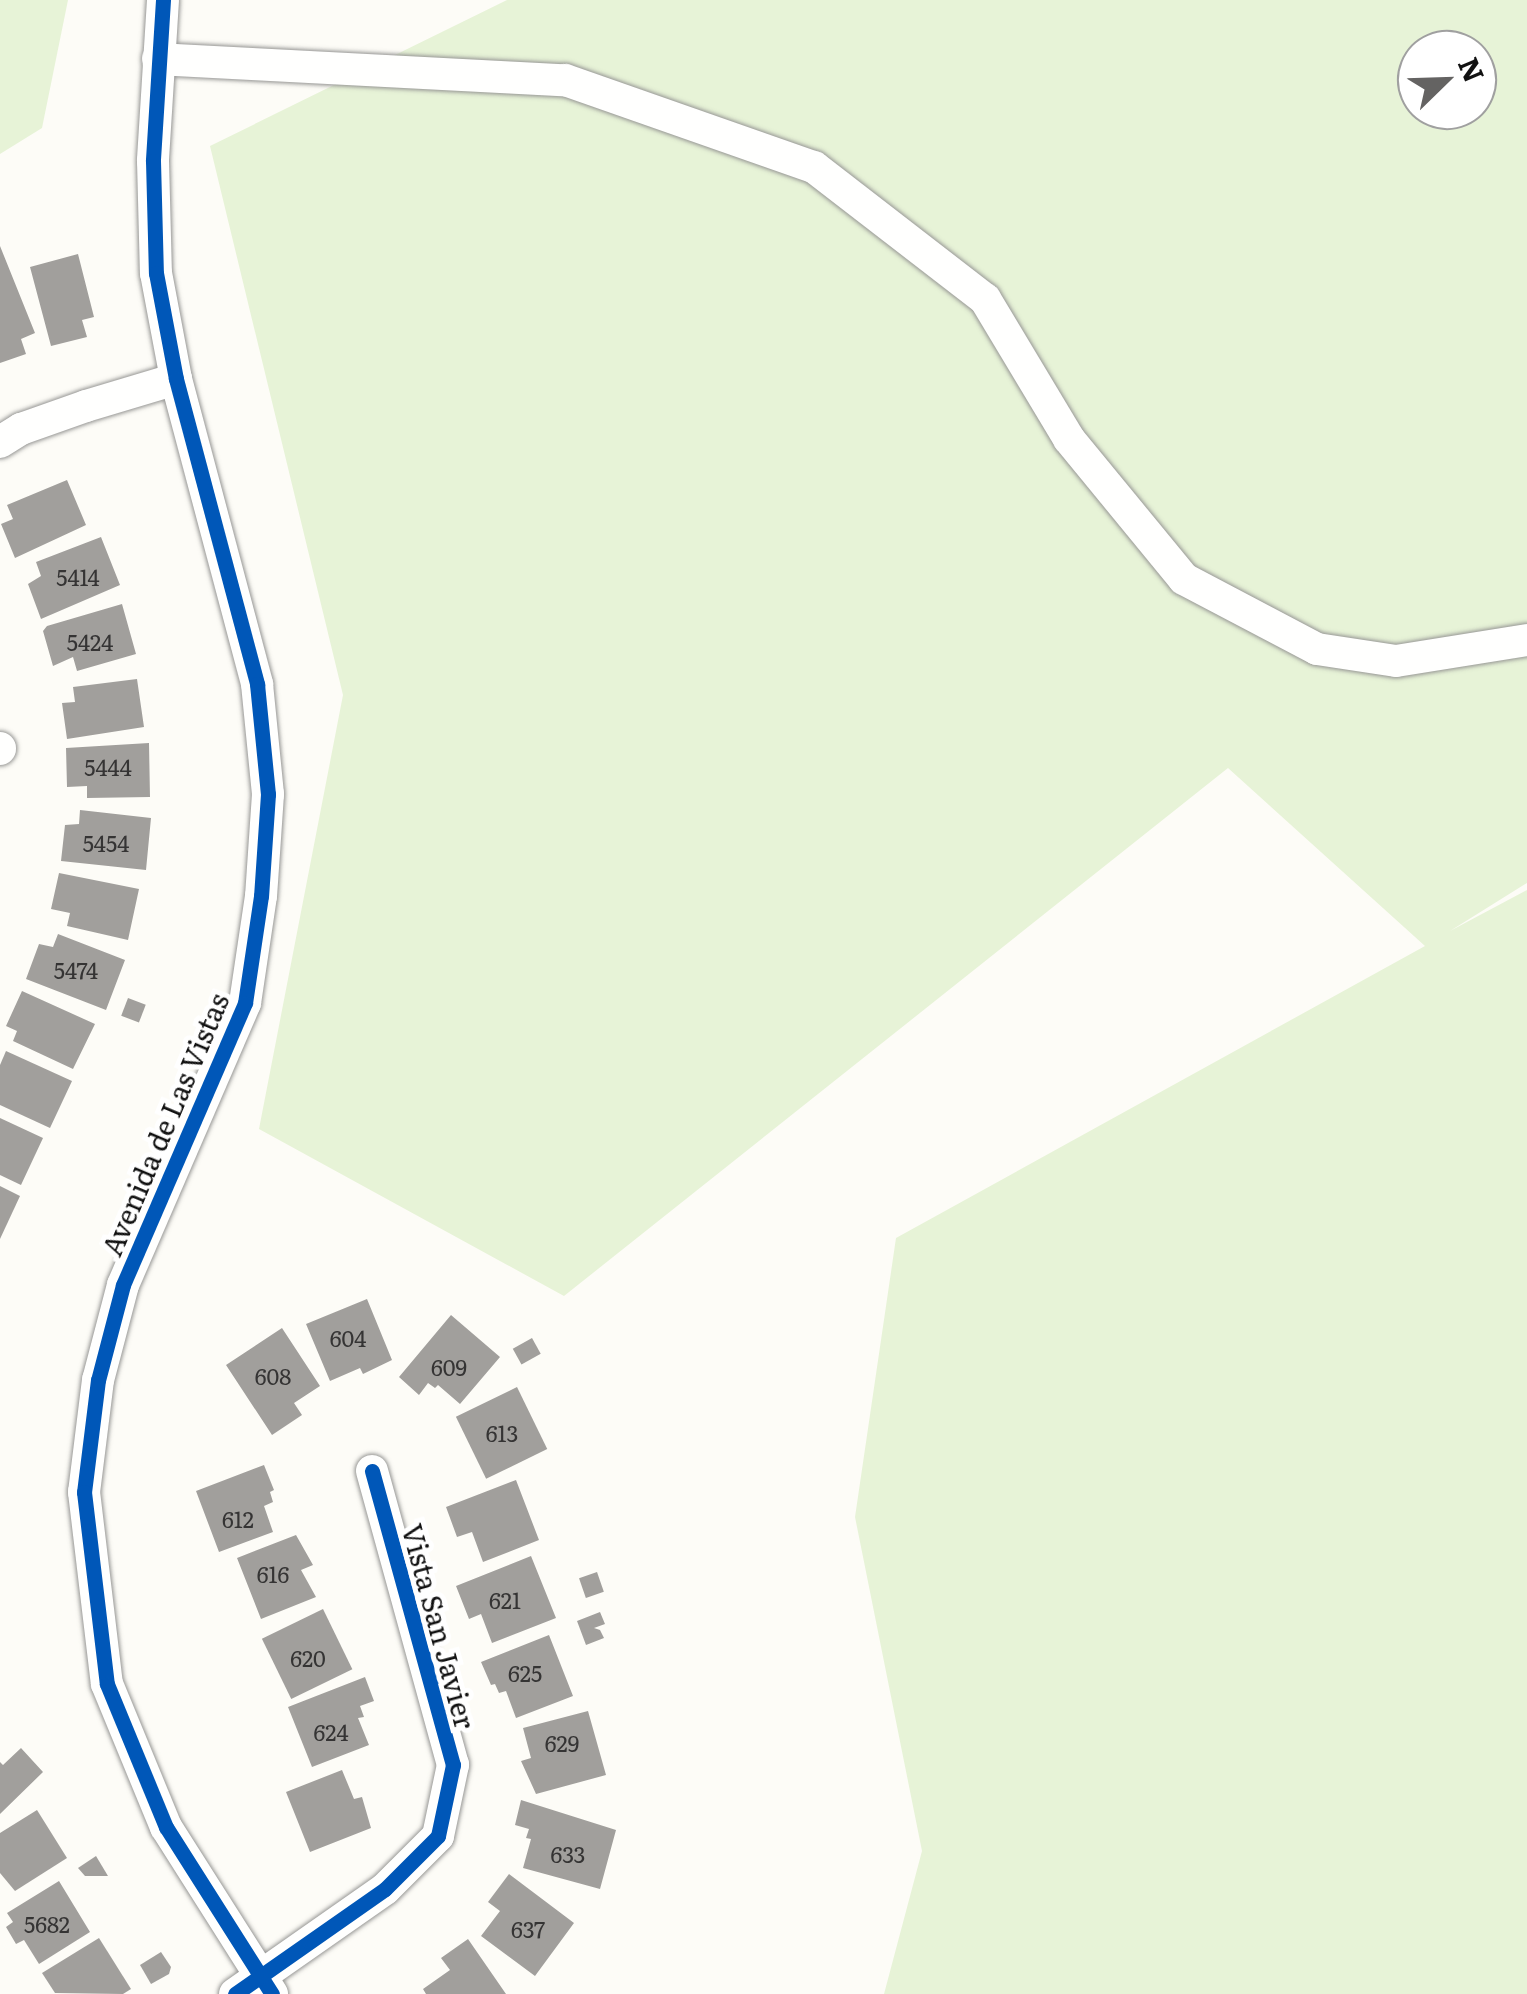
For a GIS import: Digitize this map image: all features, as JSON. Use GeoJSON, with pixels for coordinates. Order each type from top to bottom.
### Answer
{"type":"FeatureCollection","features":[{"type":"Feature","properties":{"kind":"street","name":"Avenida de Las Vistas"},"geometry":{"type":"LineString","coordinates":[[163,0],[153,161],[156,272],[176,379],[258,684],[268,794],[261,896],[246,1003],[122,1285],[98,1380],[84,1492],[107,1684],[166,1827],[256,1989]]}},
{"type":"Feature","properties":{"kind":"street"},"geometry":{"type":"LineString","coordinates":[[158,59],[565,80],[814,166],[985,299],[1069,439],[1184,579],[1317,649],[1396,661],[1527,640]]}},
{"type":"Feature","properties":{"kind":"street"},"geometry":{"type":"LineString","coordinates":[[0,442],[70,411],[176,379]]}},
{"type":"Feature","properties":{"kind":"street","name":"Vista San Javier"},"geometry":{"type":"LineString","coordinates":[[256,1989],[385,1888],[438,1836],[452,1764],[372,1471]]}},
{"type":"Feature","properties":{"kind":"green space"},"geometry":{"type":"Polygon","coordinates":[[[0,0],[68,0],[42,128],[0,154],[0,0]]]}},
{"type":"Feature","properties":{"kind":"green space"},"geometry":{"type":"Polygon","coordinates":[[[507,0],[1527,0],[1527,883],[1450,931],[1527,890],[1527,1994],[884,1994],[922,1851],[855,1517],[896,1238],[1425,946],[1228,768],[564,1296],[259,1129],[343,695],[210,146],[507,0]]]}},
{"type":"Feature","properties":{"kind":"building"},"geometry":{"type":"Polygon","coordinates":[[[0,246],[35,333],[21,339],[26,354],[0,363],[0,246]]]}},
{"type":"Feature","properties":{"kind":"building"},"geometry":{"type":"Polygon","coordinates":[[[78,254],[94,317],[82,320],[87,337],[51,346],[30,267],[78,254]]]}},
{"type":"Feature","properties":{"kind":"building"},"geometry":{"type":"Polygon","coordinates":[[[67,480],[86,525],[15,558],[1,524],[13,519],[7,505],[67,480]]]}},
{"type":"Feature","properties":{"kind":"building"},"geometry":{"type":"Polygon","coordinates":[[[101,537],[120,585],[41,619],[28,584],[41,576],[36,562],[101,537]]]}},
{"type":"Feature","properties":{"kind":"building"},"geometry":{"type":"Polygon","coordinates":[[[122,604],[136,654],[77,671],[73,657],[53,666],[43,631],[47,626],[122,604]]]}},
{"type":"Feature","properties":{"kind":"building"},"geometry":{"type":"Polygon","coordinates":[[[137,679],[144,727],[67,739],[62,703],[75,702],[73,687],[137,679]]]}},
{"type":"Feature","properties":{"kind":"building"},"geometry":{"type":"Polygon","coordinates":[[[149,743],[150,797],[87,798],[87,786],[67,787],[66,748],[149,743]]]}},
{"type":"Feature","properties":{"kind":"building"},"geometry":{"type":"Polygon","coordinates":[[[80,810],[151,818],[146,870],[61,861],[65,825],[79,824],[80,810]]]}},
{"type":"Feature","properties":{"kind":"building"},"geometry":{"type":"Polygon","coordinates":[[[59,873],[139,889],[128,940],[67,926],[70,913],[51,909],[59,873]]]}},
{"type":"Feature","properties":{"kind":"building"},"geometry":{"type":"Polygon","coordinates":[[[58,934],[125,960],[106,1010],[26,979],[39,944],[53,947],[58,934]]]}},
{"type":"Feature","properties":{"kind":"building"},"geometry":{"type":"Polygon","coordinates":[[[22,991],[95,1024],[73,1069],[13,1041],[17,1031],[6,1026],[22,991]]]}},
{"type":"Feature","properties":{"kind":"building"},"geometry":{"type":"Polygon","coordinates":[[[128,998],[146,1005],[139,1023],[121,1016],[128,998]]]}},
{"type":"Feature","properties":{"kind":"building"},"geometry":{"type":"Polygon","coordinates":[[[6,1051],[72,1081],[50,1128],[0,1105],[0,1065],[6,1051]]]}},
{"type":"Feature","properties":{"kind":"building"},"geometry":{"type":"Polygon","coordinates":[[[0,1118],[43,1138],[21,1185],[0,1175],[0,1118]]]}},
{"type":"Feature","properties":{"kind":"building"},"geometry":{"type":"Polygon","coordinates":[[[0,1186],[20,1196],[0,1239],[0,1186]]]}},
{"type":"Feature","properties":{"kind":"building"},"geometry":{"type":"Polygon","coordinates":[[[367,1299],[392,1360],[363,1374],[360,1368],[330,1381],[306,1324],[367,1299]]]}},
{"type":"Feature","properties":{"kind":"building"},"geometry":{"type":"Polygon","coordinates":[[[451,1315],[500,1357],[460,1404],[438,1385],[435,1388],[428,1383],[419,1395],[399,1377],[451,1315]]]}},
{"type":"Feature","properties":{"kind":"building"},"geometry":{"type":"Polygon","coordinates":[[[282,1328],[320,1386],[294,1403],[302,1415],[272,1435],[226,1365],[282,1328]]]}},
{"type":"Feature","properties":{"kind":"building"},"geometry":{"type":"Polygon","coordinates":[[[532,1338],[541,1354],[521,1364],[513,1349],[532,1338]]]}},
{"type":"Feature","properties":{"kind":"building"},"geometry":{"type":"Polygon","coordinates":[[[517,1387],[547,1449],[486,1479],[456,1417],[517,1387]]]}},
{"type":"Feature","properties":{"kind":"building"},"geometry":{"type":"Polygon","coordinates":[[[264,1465],[274,1490],[270,1492],[273,1502],[264,1506],[273,1532],[219,1552],[196,1491],[264,1465]]]}},
{"type":"Feature","properties":{"kind":"building"},"geometry":{"type":"Polygon","coordinates":[[[516,1480],[539,1540],[483,1562],[472,1532],[457,1537],[446,1507],[516,1480]]]}},
{"type":"Feature","properties":{"kind":"building"},"geometry":{"type":"Polygon","coordinates":[[[296,1535],[313,1565],[301,1570],[316,1597],[261,1619],[237,1558],[296,1535]]]}},
{"type":"Feature","properties":{"kind":"building"},"geometry":{"type":"Polygon","coordinates":[[[531,1556],[556,1618],[492,1643],[481,1614],[469,1619],[456,1586],[531,1556]]]}},
{"type":"Feature","properties":{"kind":"building"},"geometry":{"type":"Polygon","coordinates":[[[597,1572],[604,1592],[586,1598],[579,1578],[597,1572]]]}},
{"type":"Feature","properties":{"kind":"building"},"geometry":{"type":"Polygon","coordinates":[[[323,1609],[352,1669],[291,1699],[262,1639],[323,1609]]]}},
{"type":"Feature","properties":{"kind":"building"},"geometry":{"type":"Polygon","coordinates":[[[600,1612],[605,1624],[594,1628],[604,1638],[586,1645],[577,1621],[600,1612]]]}},
{"type":"Feature","properties":{"kind":"building"},"geometry":{"type":"Polygon","coordinates":[[[549,1635],[573,1696],[516,1718],[506,1691],[499,1693],[495,1684],[491,1685],[481,1662],[549,1635]]]}},
{"type":"Feature","properties":{"kind":"building"},"geometry":{"type":"Polygon","coordinates":[[[365,1677],[374,1701],[360,1706],[364,1717],[358,1718],[369,1745],[312,1767],[288,1707],[365,1677]]]}},
{"type":"Feature","properties":{"kind":"building"},"geometry":{"type":"Polygon","coordinates":[[[588,1711],[606,1775],[536,1794],[521,1761],[531,1758],[523,1728],[588,1711]]]}},
{"type":"Feature","properties":{"kind":"building"},"geometry":{"type":"Polygon","coordinates":[[[21,1748],[43,1772],[0,1814],[0,1762],[3,1765],[21,1748]]]}},
{"type":"Feature","properties":{"kind":"building"},"geometry":{"type":"Polygon","coordinates":[[[342,1770],[354,1799],[362,1797],[371,1828],[310,1852],[286,1792],[342,1770]]]}},
{"type":"Feature","properties":{"kind":"building"},"geometry":{"type":"Polygon","coordinates":[[[521,1800],[616,1830],[600,1889],[523,1868],[531,1839],[526,1838],[529,1829],[515,1825],[521,1800]]]}},
{"type":"Feature","properties":{"kind":"building"},"geometry":{"type":"Polygon","coordinates":[[[37,1810],[67,1858],[15,1891],[0,1873],[0,1833],[37,1810]]]}},
{"type":"Feature","properties":{"kind":"building"},"geometry":{"type":"Polygon","coordinates":[[[96,1856],[108,1876],[85,1876],[78,1868],[96,1856]]]}},
{"type":"Feature","properties":{"kind":"building"},"geometry":{"type":"Polygon","coordinates":[[[509,1874],[574,1923],[535,1976],[481,1936],[500,1911],[488,1902],[509,1874]]]}},
{"type":"Feature","properties":{"kind":"building"},"geometry":{"type":"Polygon","coordinates":[[[59,1881],[90,1932],[39,1964],[24,1940],[16,1944],[6,1927],[13,1922],[7,1913],[59,1881]]]}},
{"type":"Feature","properties":{"kind":"building"},"geometry":{"type":"Polygon","coordinates":[[[99,1938],[131,1989],[123,1994],[55,1993],[42,1973],[99,1938]]]}},
{"type":"Feature","properties":{"kind":"building"},"geometry":{"type":"Polygon","coordinates":[[[468,1939],[506,1994],[426,1994],[423,1989],[450,1970],[441,1958],[468,1939]]]}},
{"type":"Feature","properties":{"kind":"building"},"geometry":{"type":"Polygon","coordinates":[[[161,1952],[171,1967],[169,1974],[151,1984],[140,1965],[161,1952]]]}},
{"type":"Feature","properties":{"kind":"cycle path"},"geometry":{"type":"LineString","coordinates":[[163,0],[153,161],[156,273],[176,379],[257,684],[268,794],[261,896],[245,1003],[123,1285],[98,1380],[84,1492],[107,1684],[166,1827],[272,1994]]}},
{"type":"Feature","properties":{"kind":"cycle path"},"geometry":{"type":"LineString","coordinates":[[235,1994],[385,1889],[438,1836],[453,1765],[372,1471]]}}]}
